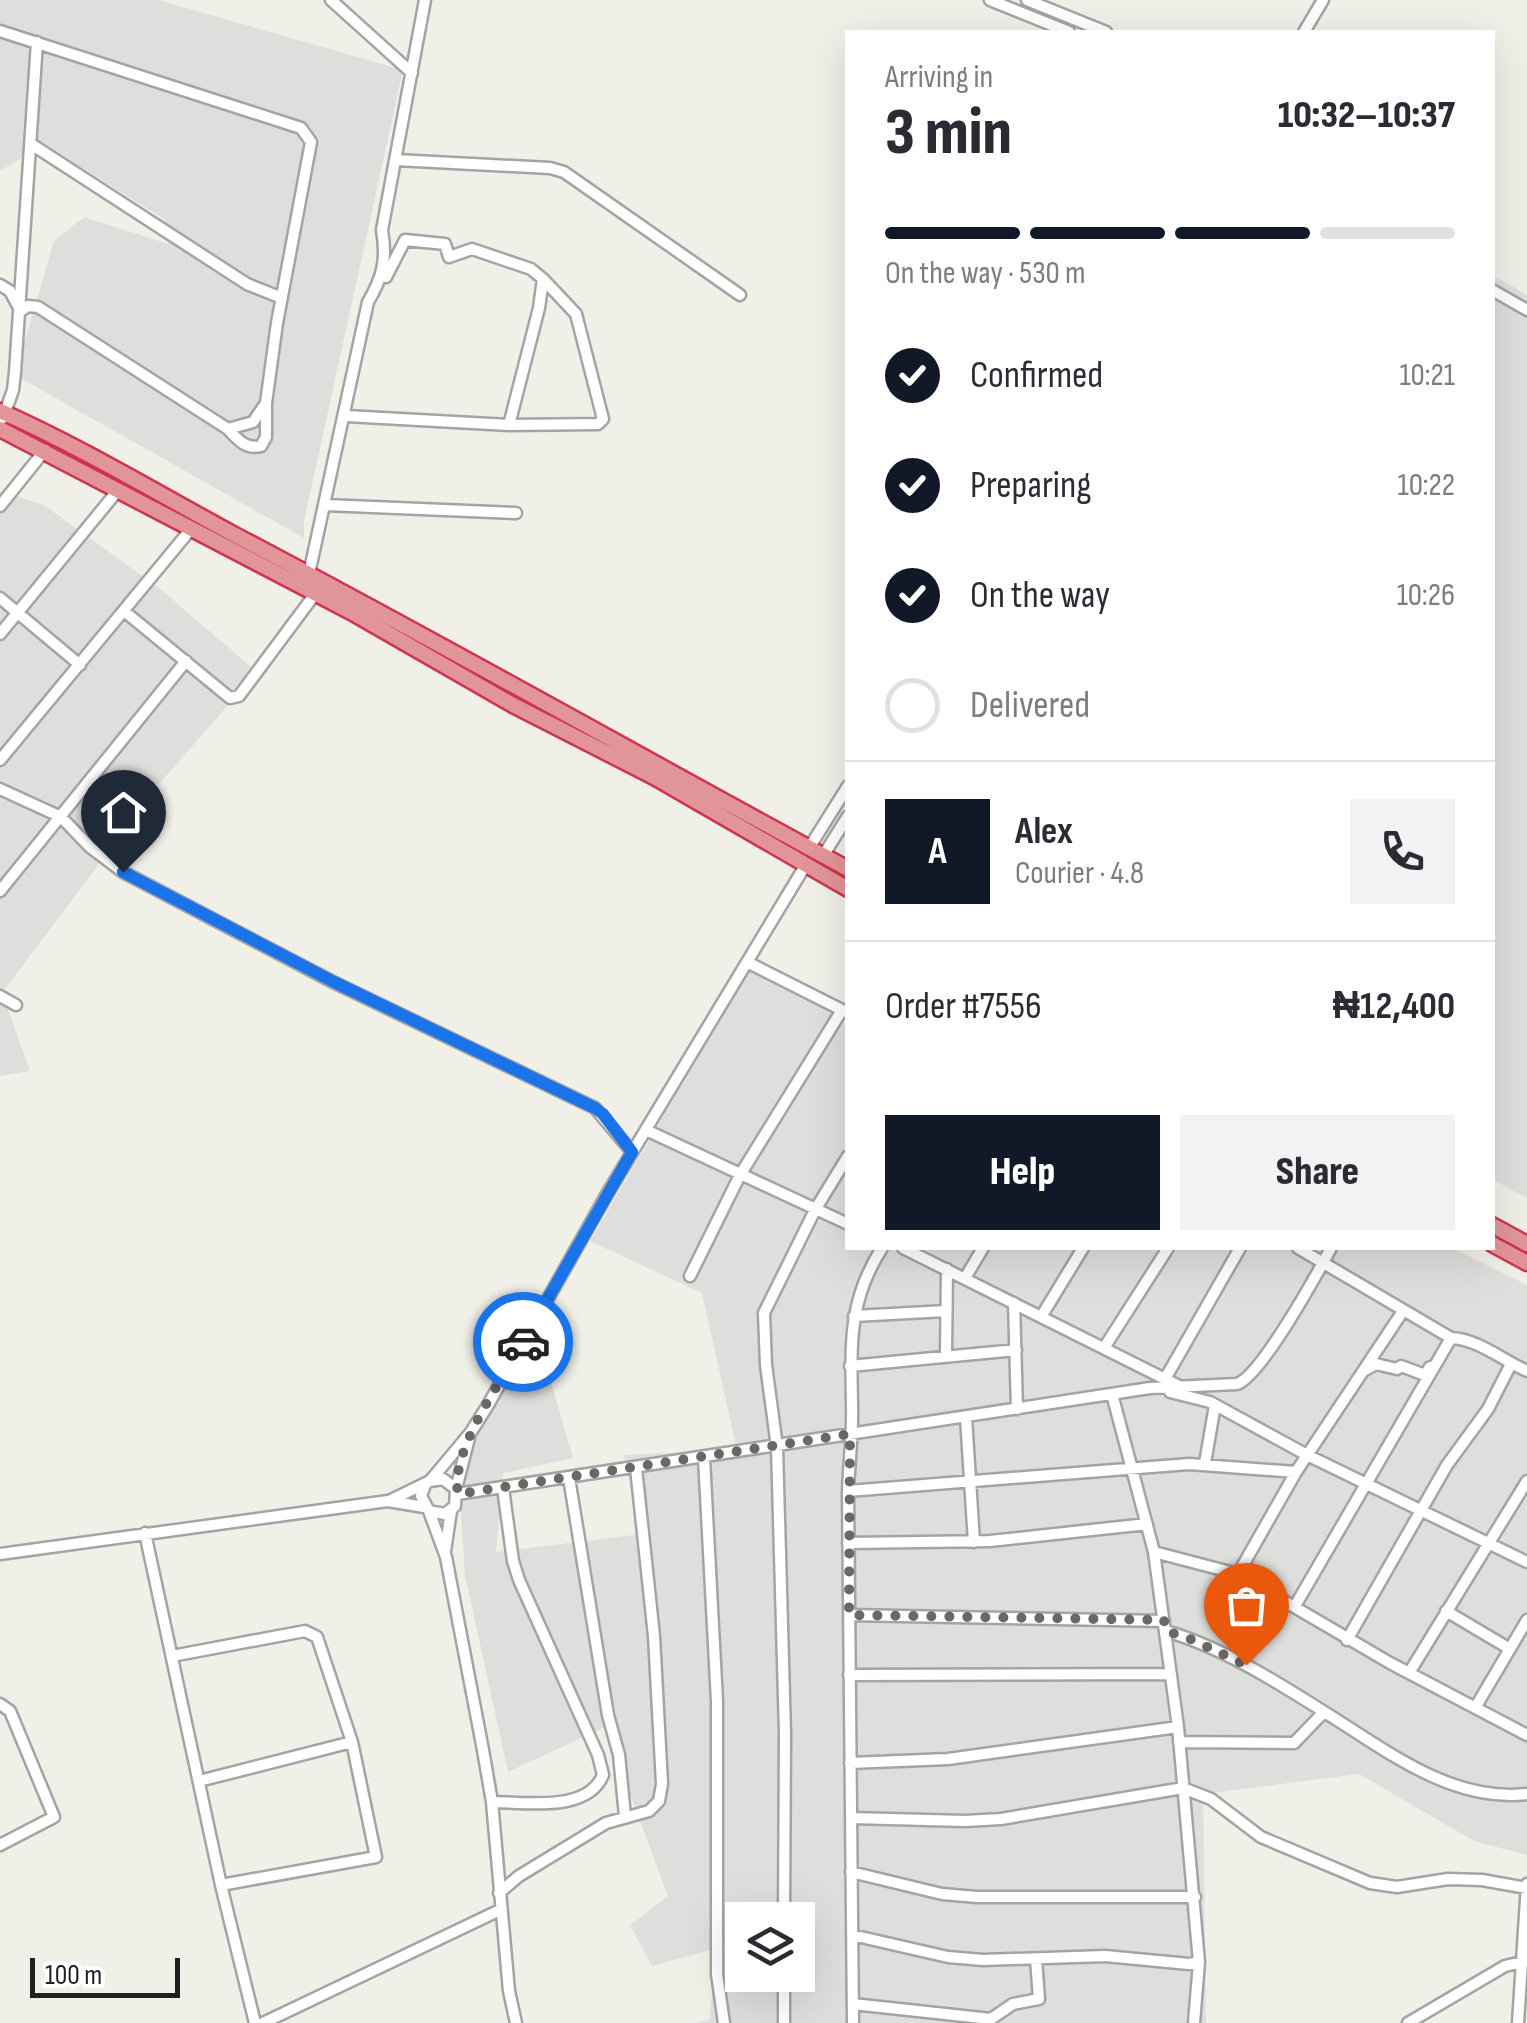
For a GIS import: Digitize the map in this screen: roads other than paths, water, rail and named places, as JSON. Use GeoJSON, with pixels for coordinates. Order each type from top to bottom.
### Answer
{"type":"FeatureCollection","features":[{"type":"Feature","properties":{"kind":"highway"},"geometry":{"type":"LineString","coordinates":[[1,419],[44,450],[315,594],[395,628]]}},
{"type":"Feature","properties":{"kind":"highway"},"geometry":{"type":"LineString","coordinates":[[1,419],[310,574],[529,714],[654,778],[845,887]]}},
{"type":"Feature","properties":{"kind":"highway"},"geometry":{"type":"LineString","coordinates":[[415,641],[845,867]]}},
{"type":"Feature","properties":{"kind":"highway"},"geometry":{"type":"LineString","coordinates":[[1495,1227],[1527,1244]]}},
{"type":"Feature","properties":{"kind":"highway"},"geometry":{"type":"LineString","coordinates":[[1495,1246],[1527,1263]]}},
{"type":"Feature","properties":{"kind":"street"},"geometry":{"type":"LineString","coordinates":[[330,0],[412,73]]}},
{"type":"Feature","properties":{"kind":"street"},"geometry":{"type":"LineString","coordinates":[[310,574],[368,302],[384,271],[382,230],[425,0]]}},
{"type":"Feature","properties":{"kind":"street"},"geometry":{"type":"LineString","coordinates":[[990,0],[1063,30]]}},
{"type":"Feature","properties":{"kind":"street"},"geometry":{"type":"LineString","coordinates":[[1028,0],[1101,30]]}},
{"type":"Feature","properties":{"kind":"street"},"geometry":{"type":"LineString","coordinates":[[1305,30],[1323,0]]}},
{"type":"Feature","properties":{"kind":"street"},"geometry":{"type":"LineString","coordinates":[[0,31],[301,128],[311,142],[282,298],[266,403],[266,437],[261,446],[254,448],[242,443],[228,429],[38,307],[20,310]]}},
{"type":"Feature","properties":{"kind":"street"},"geometry":{"type":"LineString","coordinates":[[1,419],[13,390],[37,42]]}},
{"type":"Feature","properties":{"kind":"street"},"geometry":{"type":"LineString","coordinates":[[31,144],[247,284],[282,298]]}},
{"type":"Feature","properties":{"kind":"street"},"geometry":{"type":"LineString","coordinates":[[396,160],[564,172],[740,296]]}},
{"type":"Feature","properties":{"kind":"street"},"geometry":{"type":"LineString","coordinates":[[346,416],[598,424],[603,416],[576,314],[531,269],[472,249],[448,257],[445,244],[404,240],[380,289],[368,302]]}},
{"type":"Feature","properties":{"kind":"street"},"geometry":{"type":"LineString","coordinates":[[509,424],[543,279]]}},
{"type":"Feature","properties":{"kind":"street"},"geometry":{"type":"LineString","coordinates":[[0,285],[10,291],[20,310]]}},
{"type":"Feature","properties":{"kind":"street"},"geometry":{"type":"LineString","coordinates":[[1495,292],[1527,310]]}},
{"type":"Feature","properties":{"kind":"street"},"geometry":{"type":"LineString","coordinates":[[228,429],[253,422],[266,403]]}},
{"type":"Feature","properties":{"kind":"street"},"geometry":{"type":"LineString","coordinates":[[0,506],[44,450]]}},
{"type":"Feature","properties":{"kind":"street"},"geometry":{"type":"LineString","coordinates":[[0,634],[119,489]]}},
{"type":"Feature","properties":{"kind":"street"},"geometry":{"type":"LineString","coordinates":[[325,505],[516,513]]}},
{"type":"Feature","properties":{"kind":"street"},"geometry":{"type":"LineString","coordinates":[[0,760],[192,528]]}},
{"type":"Feature","properties":{"kind":"street"},"geometry":{"type":"LineString","coordinates":[[124,611],[230,698],[239,696],[315,594]]}},
{"type":"Feature","properties":{"kind":"street"},"geometry":{"type":"LineString","coordinates":[[0,598],[80,664]]}},
{"type":"Feature","properties":{"kind":"street"},"geometry":{"type":"LineString","coordinates":[[0,890],[186,661]]}},
{"type":"Feature","properties":{"kind":"street"},"geometry":{"type":"LineString","coordinates":[[0,788],[61,817],[90,847],[123,872],[334,982],[595,1108],[632,1152]]}},
{"type":"Feature","properties":{"kind":"street"},"geometry":{"type":"LineString","coordinates":[[809,848],[845,791]]}},
{"type":"Feature","properties":{"kind":"street"},"geometry":{"type":"LineString","coordinates":[[823,856],[845,821]]}},
{"type":"Feature","properties":{"kind":"street"},"geometry":{"type":"LineString","coordinates":[[516,2023],[508,1991],[492,1802],[446,1558],[421,1496],[471,1432],[632,1152],[804,866]]}},
{"type":"Feature","properties":{"kind":"street"},"geometry":{"type":"LineString","coordinates":[[690,1276],[740,1175],[845,1012],[749,963]]}},
{"type":"Feature","properties":{"kind":"street"},"geometry":{"type":"LineString","coordinates":[[0,996],[16,1005]]}},
{"type":"Feature","properties":{"kind":"street"},"geometry":{"type":"LineString","coordinates":[[646,1130],[845,1223]]}},
{"type":"Feature","properties":{"kind":"street"},"geometry":{"type":"LineString","coordinates":[[784,1902],[785,1733],[777,1447],[766,1365],[764,1312],[815,1210],[845,1161]]}},
{"type":"Feature","properties":{"kind":"street"},"geometry":{"type":"LineString","coordinates":[[853,2023],[850,1366],[857,1298],[881,1250]]}},
{"type":"Feature","properties":{"kind":"street"},"geometry":{"type":"LineString","coordinates":[[906,1250],[1181,1387]]}},
{"type":"Feature","properties":{"kind":"street"},"geometry":{"type":"LineString","coordinates":[[965,1278],[982,1250]]}},
{"type":"Feature","properties":{"kind":"street"},"geometry":{"type":"LineString","coordinates":[[1041,1316],[1082,1250]]}},
{"type":"Feature","properties":{"kind":"street"},"geometry":{"type":"LineString","coordinates":[[1104,1348],[1167,1250]]}},
{"type":"Feature","properties":{"kind":"street"},"geometry":{"type":"LineString","coordinates":[[1165,1379],[1239,1250]]}},
{"type":"Feature","properties":{"kind":"street"},"geometry":{"type":"LineString","coordinates":[[1302,1250],[1451,1338],[1479,1344],[1527,1372]]}},
{"type":"Feature","properties":{"kind":"street"},"geometry":{"type":"LineString","coordinates":[[0,1554],[388,1501],[443,1479],[457,1492],[503,1488],[1150,1388],[1230,1385],[1245,1381],[1260,1363],[1330,1250]]}},
{"type":"Feature","properties":{"kind":"street"},"geometry":{"type":"LineString","coordinates":[[946,1269],[946,1355]]}},
{"type":"Feature","properties":{"kind":"street"},"geometry":{"type":"LineString","coordinates":[[1014,1303],[1016,1409]]}},
{"type":"Feature","properties":{"kind":"street"},"geometry":{"type":"LineString","coordinates":[[1238,1574],[1296,1472],[1403,1311]]}},
{"type":"Feature","properties":{"kind":"street"},"geometry":{"type":"LineString","coordinates":[[854,1316],[946,1312]]}},
{"type":"Feature","properties":{"kind":"street"},"geometry":{"type":"LineString","coordinates":[[1361,1373],[1376,1364],[1397,1369],[1401,1366],[1425,1375],[1451,1338]]}},
{"type":"Feature","properties":{"kind":"street"},"geometry":{"type":"LineString","coordinates":[[1295,1606],[1451,1338]]}},
{"type":"Feature","properties":{"kind":"street"},"geometry":{"type":"LineString","coordinates":[[850,1366],[1016,1350]]}},
{"type":"Feature","properties":{"kind":"street"},"geometry":{"type":"LineString","coordinates":[[1348,1640],[1446,1464],[1488,1409],[1511,1364]]}},
{"type":"Feature","properties":{"kind":"street"},"geometry":{"type":"LineString","coordinates":[[1150,1388],[1215,1405],[1364,1484],[1527,1562]]}},
{"type":"Feature","properties":{"kind":"street"},"geometry":{"type":"LineString","coordinates":[[1112,1394],[1154,1552],[1165,1626],[1195,1897],[1199,1962],[1194,2023]]}},
{"type":"Feature","properties":{"kind":"street"},"geometry":{"type":"LineString","coordinates":[[1204,1463],[1215,1405]]}},
{"type":"Feature","properties":{"kind":"street"},"geometry":{"type":"LineString","coordinates":[[966,1417],[974,1542]]}},
{"type":"Feature","properties":{"kind":"street"},"geometry":{"type":"LineString","coordinates":[[446,1558],[451,1511],[471,1432]]}},
{"type":"Feature","properties":{"kind":"street"},"geometry":{"type":"LineString","coordinates":[[704,1458],[717,1701],[717,1974],[724,2023]]}},
{"type":"Feature","properties":{"kind":"street"},"geometry":{"type":"LineString","coordinates":[[848,1491],[1204,1463],[1296,1472]]}},
{"type":"Feature","properties":{"kind":"street"},"geometry":{"type":"LineString","coordinates":[[499,1893],[519,1876],[606,1823],[648,1811],[659,1801],[662,1784],[654,1636],[636,1468]]}},
{"type":"Feature","properties":{"kind":"street"},"geometry":{"type":"LineString","coordinates":[[569,1478],[618,1755],[624,1816]]}},
{"type":"Feature","properties":{"kind":"street"},"geometry":{"type":"LineString","coordinates":[[1409,1674],[1527,1481]]}},
{"type":"Feature","properties":{"kind":"street"},"geometry":{"type":"LineString","coordinates":[[492,1802],[568,1800],[588,1794],[602,1775],[598,1755],[518,1580],[503,1488]]}},
{"type":"Feature","properties":{"kind":"street"},"geometry":{"type":"LineString","coordinates":[[388,1501],[439,1515],[451,1511]]}},
{"type":"Feature","properties":{"kind":"street"},"geometry":{"type":"LineString","coordinates":[[848,1543],[974,1542],[1147,1524]]}},
{"type":"Feature","properties":{"kind":"street"},"geometry":{"type":"LineString","coordinates":[[144,1533],[222,1884],[259,2023],[500,1910]]}},
{"type":"Feature","properties":{"kind":"street"},"geometry":{"type":"LineString","coordinates":[[1154,1552],[1238,1574],[1409,1674],[1527,1735]]}},
{"type":"Feature","properties":{"kind":"street"},"geometry":{"type":"LineString","coordinates":[[1446,1611],[1510,1649]]}},
{"type":"Feature","properties":{"kind":"street"},"geometry":{"type":"LineString","coordinates":[[849,1615],[1165,1626],[1246,1665],[1436,1779],[1480,1792],[1527,1794]]}},
{"type":"Feature","properties":{"kind":"street"},"geometry":{"type":"LineString","coordinates":[[1475,1708],[1527,1620]]}},
{"type":"Feature","properties":{"kind":"street"},"geometry":{"type":"LineString","coordinates":[[172,1656],[305,1631],[317,1637],[352,1742],[376,1857],[222,1884]]}},
{"type":"Feature","properties":{"kind":"street"},"geometry":{"type":"LineString","coordinates":[[850,1675],[1171,1674]]}},
{"type":"Feature","properties":{"kind":"street"},"geometry":{"type":"LineString","coordinates":[[0,1704],[10,1712],[54,1818],[0,1845]]}},
{"type":"Feature","properties":{"kind":"street"},"geometry":{"type":"LineString","coordinates":[[1180,1742],[1294,1743],[1324,1712]]}},
{"type":"Feature","properties":{"kind":"street"},"geometry":{"type":"LineString","coordinates":[[850,1763],[948,1759],[1178,1728]]}},
{"type":"Feature","properties":{"kind":"street"},"geometry":{"type":"LineString","coordinates":[[199,1781],[352,1742]]}},
{"type":"Feature","properties":{"kind":"street"},"geometry":{"type":"LineString","coordinates":[[851,1818],[1002,1819],[1182,1788],[1211,1799],[1261,1837],[1370,1883],[1397,1887],[1448,1879],[1527,1887],[1518,2023]]}},
{"type":"Feature","properties":{"kind":"street"},"geometry":{"type":"LineString","coordinates":[[852,1872],[942,1894],[977,1897],[1195,1897]]}},
{"type":"Feature","properties":{"kind":"street"},"geometry":{"type":"LineString","coordinates":[[852,1935],[983,1960],[1105,1956],[1199,1962]]}},
{"type":"Feature","properties":{"kind":"street"},"geometry":{"type":"LineString","coordinates":[[1408,2023],[1505,1966],[1526,1944]]}},
{"type":"Feature","properties":{"kind":"street"},"geometry":{"type":"LineString","coordinates":[[852,2004],[991,2019],[1013,2004],[1039,1999],[1036,1959]]}},
{"type":"Feature","properties":{"kind":"street"},"geometry":{"type":"LineString","coordinates":[[1505,1966],[1525,1961]]}},
{"type":"Feature","properties":{"kind":"street"},"geometry":{"type":"LineString","coordinates":[[784,1992],[784,2023]]}}]}
